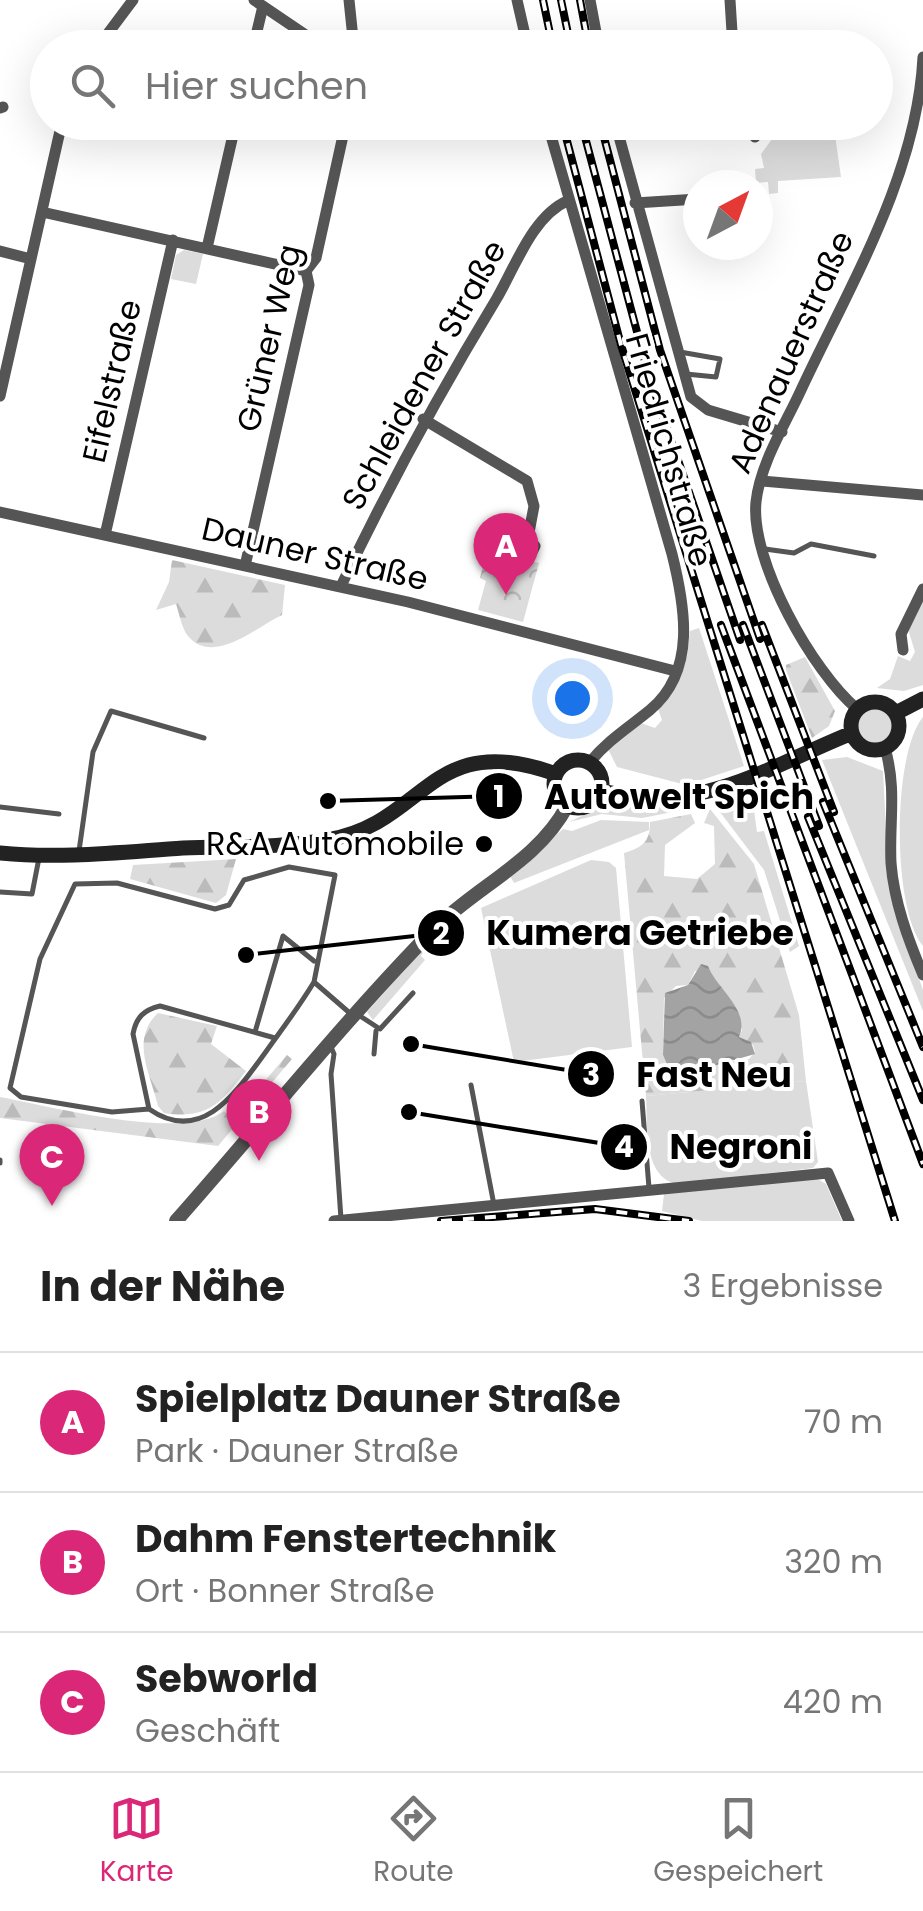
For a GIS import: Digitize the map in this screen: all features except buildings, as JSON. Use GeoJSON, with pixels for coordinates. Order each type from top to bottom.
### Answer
{"type":"FeatureCollection","features":[{"type":"Feature","properties":{"kind":"main road"},"geometry":{"type":"LineString","coordinates":[[896,713],[923,699]]}},
{"type":"Feature","properties":{"kind":"main road"},"geometry":{"type":"LineString","coordinates":[[882,702],[896,713],[897,736],[884,748],[861,746],[852,733],[857,709],[882,702]]}},
{"type":"Feature","properties":{"kind":"main road"},"geometry":{"type":"LineString","coordinates":[[602,791],[657,800],[706,795],[852,733]]}},
{"type":"Feature","properties":{"kind":"main road"},"geometry":{"type":"LineString","coordinates":[[0,853],[78,854],[326,840],[370,825],[434,780],[471,764],[504,760],[556,774]]}},
{"type":"Feature","properties":{"kind":"main road"},"geometry":{"type":"LineString","coordinates":[[566,762],[590,762],[601,774],[602,791],[588,807],[567,806],[556,796],[556,774],[566,762]]}},
{"type":"Feature","properties":{"kind":"street"},"geometry":{"type":"LineString","coordinates":[[110,30],[133,0]]}},
{"type":"Feature","properties":{"kind":"street"},"geometry":{"type":"LineString","coordinates":[[349,0],[352,30]]}},
{"type":"Feature","properties":{"kind":"street"},"geometry":{"type":"LineString","coordinates":[[517,0],[524,30]]}},
{"type":"Feature","properties":{"kind":"street"},"geometry":{"type":"LineString","coordinates":[[590,0],[596,30]]}},
{"type":"Feature","properties":{"kind":"street"},"geometry":{"type":"LineString","coordinates":[[730,0],[732,30]]}},
{"type":"Feature","properties":{"kind":"street"},"geometry":{"type":"LineString","coordinates":[[255,30],[258,3],[298,30]]}},
{"type":"Feature","properties":{"kind":"street","name":"Adenauerstraße"},"geometry":{"type":"LineString","coordinates":[[857,709],[831,683],[810,650],[761,548],[756,524],[761,481],[918,128],[923,58]]}},
{"type":"Feature","properties":{"kind":"street"},"geometry":{"type":"LineString","coordinates":[[0,396],[58,140]]}},
{"type":"Feature","properties":{"kind":"street"},"geometry":{"type":"LineString","coordinates":[[206,248],[232,140]]}},
{"type":"Feature","properties":{"kind":"street","name":"Grüner Weg"},"geometry":{"type":"LineString","coordinates":[[246,566],[306,296],[306,271],[316,258],[342,140]]}},
{"type":"Feature","properties":{"kind":"street","name":"Friedrichstraße"},"geometry":{"type":"LineString","coordinates":[[552,140],[682,592],[685,636],[675,671],[660,700],[618,732],[590,762]]}},
{"type":"Feature","properties":{"kind":"street"},"geometry":{"type":"LineString","coordinates":[[619,140],[692,397],[708,410],[782,432]]}},
{"type":"Feature","properties":{"kind":"street","name":"Schleidener Straße"},"geometry":{"type":"LineString","coordinates":[[340,586],[423,419],[541,224],[568,201]]}},
{"type":"Feature","properties":{"kind":"street"},"geometry":{"type":"LineString","coordinates":[[634,203],[683,201]]}},
{"type":"Feature","properties":{"kind":"street"},"geometry":{"type":"LineString","coordinates":[[42,212],[306,271]]}},
{"type":"Feature","properties":{"kind":"street","name":"Eifelstraße"},"geometry":{"type":"LineString","coordinates":[[105,535],[173,240]]}},
{"type":"Feature","properties":{"kind":"street"},"geometry":{"type":"LineString","coordinates":[[0,251],[31,259]]}},
{"type":"Feature","properties":{"kind":"street"},"geometry":{"type":"LineString","coordinates":[[423,419],[527,481],[534,506],[528,538]]}},
{"type":"Feature","properties":{"kind":"street"},"geometry":{"type":"LineString","coordinates":[[761,481],[923,495]]}},
{"type":"Feature","properties":{"kind":"street","name":"Dauner Straße"},"geometry":{"type":"LineString","coordinates":[[0,512],[340,586],[675,671]]}},
{"type":"Feature","properties":{"kind":"street"},"geometry":{"type":"LineString","coordinates":[[902,650],[902,634],[923,589]]}},
{"type":"Feature","properties":{"kind":"street"},"geometry":{"type":"LineString","coordinates":[[884,748],[894,780],[893,878],[907,934],[923,974]]}},
{"type":"Feature","properties":{"kind":"street"},"geometry":{"type":"LineString","coordinates":[[176,1221],[356,1015],[462,902],[532,852],[567,806]]}},
{"type":"Feature","properties":{"kind":"street"},"geometry":{"type":"LineString","coordinates":[[338,1220],[828,1173],[849,1221]]}},
{"type":"Feature","properties":{"kind":"lane"},"geometry":{"type":"LineString","coordinates":[[678,352],[720,359],[716,378],[684,374]]}},
{"type":"Feature","properties":{"kind":"lane"},"geometry":{"type":"LineString","coordinates":[[761,548],[794,553],[811,544],[874,556]]}},
{"type":"Feature","properties":{"kind":"lane"},"geometry":{"type":"LineString","coordinates":[[78,854],[94,752],[112,711],[204,738]]}},
{"type":"Feature","properties":{"kind":"lane"},"geometry":{"type":"LineString","coordinates":[[0,808],[60,814]]}},
{"type":"Feature","properties":{"kind":"lane"},"geometry":{"type":"LineString","coordinates":[[0,892],[32,894],[39,855]]}},
{"type":"Feature","properties":{"kind":"lane"},"geometry":{"type":"LineString","coordinates":[[289,867],[335,875],[314,961],[314,982],[222,1110],[192,1121],[161,1117],[149,1109],[112,1112],[21,1097],[10,1088],[40,959],[76,884],[117,883],[215,908],[228,905],[244,880],[289,867]]}},
{"type":"Feature","properties":{"kind":"lane"},"geometry":{"type":"LineString","coordinates":[[255,1032],[283,936],[314,961]]}},
{"type":"Feature","properties":{"kind":"lane"},"geometry":{"type":"LineString","coordinates":[[314,982],[376,1030]]}},
{"type":"Feature","properties":{"kind":"lane"},"geometry":{"type":"LineString","coordinates":[[376,1030],[384,1027],[413,994]]}},
{"type":"Feature","properties":{"kind":"lane"},"geometry":{"type":"LineString","coordinates":[[149,1109],[134,1044],[136,1022],[142,1014],[160,1006],[276,1038]]}},
{"type":"Feature","properties":{"kind":"lane"},"geometry":{"type":"LineString","coordinates":[[374,1054],[376,1030]]}},
{"type":"Feature","properties":{"kind":"lane"},"geometry":{"type":"LineString","coordinates":[[330,1045],[334,1054],[331,1074],[338,1220]]}},
{"type":"Feature","properties":{"kind":"lane"},"geometry":{"type":"LineString","coordinates":[[471,1085],[494,1206]]}},
{"type":"Feature","properties":{"kind":"lane"},"geometry":{"type":"LineString","coordinates":[[642,1101],[649,1191]]}},
{"type":"Feature","properties":{"kind":"green space"},"geometry":{"type":"Polygon","coordinates":[[[771,140],[836,140],[841,177],[778,181],[778,193],[773,194],[773,170],[755,170],[764,168],[761,154],[771,140]]]}},
{"type":"Feature","properties":{"kind":"green space"},"geometry":{"type":"Polygon","coordinates":[[[184,250],[203,254],[196,284],[171,279],[176,255],[184,250]]]}},
{"type":"Feature","properties":{"kind":"green space"},"geometry":{"type":"Polygon","coordinates":[[[487,550],[539,563],[523,622],[478,610],[486,581],[480,578],[487,550]]]}},
{"type":"Feature","properties":{"kind":"green space"},"geometry":{"type":"Polygon","coordinates":[[[172,560],[285,585],[282,615],[234,642],[209,647],[198,644],[186,633],[176,604],[156,610],[169,582],[172,560]]]}},
{"type":"Feature","properties":{"kind":"green space"},"geometry":{"type":"Polygon","coordinates":[[[923,597],[923,685],[904,691],[877,688],[890,679],[898,656],[910,661],[915,652],[908,629],[923,597]]]}},
{"type":"Feature","properties":{"kind":"green space"},"geometry":{"type":"Polygon","coordinates":[[[699,628],[744,766],[686,785],[617,767],[607,747],[641,723],[655,728],[662,720],[658,709],[687,656],[690,631],[699,628]]]}},
{"type":"Feature","properties":{"kind":"green space"},"geometry":{"type":"Polygon","coordinates":[[[805,657],[835,711],[829,726],[812,738],[786,670],[786,665],[805,657]]]}},
{"type":"Feature","properties":{"kind":"green space"},"geometry":{"type":"Polygon","coordinates":[[[875,707],[888,712],[893,725],[888,738],[875,743],[862,738],[857,725],[862,712],[875,707]]]}},
{"type":"Feature","properties":{"kind":"green space"},"geometry":{"type":"Polygon","coordinates":[[[923,717],[923,946],[906,900],[900,832],[906,763],[923,717]]]}},
{"type":"Feature","properties":{"kind":"green space"},"geometry":{"type":"Polygon","coordinates":[[[847,757],[883,771],[889,891],[923,990],[923,1011],[822,760],[847,757]]]}},
{"type":"Feature","properties":{"kind":"green space"},"geometry":{"type":"Polygon","coordinates":[[[751,789],[757,832],[764,831],[799,946],[790,952],[764,870],[720,812],[721,805],[751,789]]]}},
{"type":"Feature","properties":{"kind":"green space"},"geometry":{"type":"Polygon","coordinates":[[[684,805],[688,809],[642,818],[602,814],[569,822],[598,808],[684,805]]]}},
{"type":"Feature","properties":{"kind":"green space"},"geometry":{"type":"Polygon","coordinates":[[[710,809],[754,864],[799,1015],[806,1081],[646,1096],[624,853],[644,843],[650,822],[691,814],[695,823],[665,845],[664,876],[697,879],[715,864],[714,826],[704,823],[710,809]],[[708,970],[695,971],[688,985],[676,986],[664,998],[663,1055],[669,1069],[749,1059],[755,1052],[753,1045],[739,1037],[742,1030],[735,1006],[708,970]]]}},
{"type":"Feature","properties":{"kind":"green space"},"geometry":{"type":"Polygon","coordinates":[[[601,820],[649,822],[649,830],[514,883],[510,876],[563,829],[572,831],[601,820]]]}},
{"type":"Feature","properties":{"kind":"green space"},"geometry":{"type":"Polygon","coordinates":[[[236,859],[226,895],[216,903],[130,879],[133,865],[236,859]]]}},
{"type":"Feature","properties":{"kind":"green space"},"geometry":{"type":"Polygon","coordinates":[[[591,860],[609,862],[616,868],[632,1047],[514,1062],[481,908],[591,860]]]}},
{"type":"Feature","properties":{"kind":"green space"},"geometry":{"type":"Polygon","coordinates":[[[429,942],[421,956],[425,960],[373,1020],[367,1012],[429,942]]]}},
{"type":"Feature","properties":{"kind":"green space"},"geometry":{"type":"Polygon","coordinates":[[[158,1013],[217,1026],[211,1044],[246,1071],[212,1107],[179,1115],[164,1113],[158,1106],[144,1045],[145,1034],[158,1013]]]}},
{"type":"Feature","properties":{"kind":"green space"},"geometry":{"type":"Polygon","coordinates":[[[287,1055],[292,1059],[218,1146],[0,1118],[0,1097],[149,1123],[205,1120],[224,1111],[230,1116],[238,1112],[287,1055]]]}},
{"type":"Feature","properties":{"kind":"green space"},"geometry":{"type":"Polygon","coordinates":[[[806,1081],[818,1162],[813,1168],[676,1184],[657,1170],[647,1134],[646,1096],[806,1081]]]}},
{"type":"Feature","properties":{"kind":"green space"},"geometry":{"type":"Polygon","coordinates":[[[814,1177],[826,1184],[842,1221],[702,1221],[662,1211],[664,1194],[814,1177]]]}},
{"type":"Feature","properties":{"kind":"water"},"geometry":{"type":"Polygon","coordinates":[[[701,964],[708,966],[737,1008],[739,1037],[751,1042],[755,1054],[713,1066],[669,1069],[663,1055],[665,993],[688,985],[701,964]]]}},
{"type":"Feature","properties":{"kind":"railway"},"geometry":{"type":"LineString","coordinates":[[543,0],[549,30]]}},
{"type":"Feature","properties":{"kind":"railway"},"geometry":{"type":"LineString","coordinates":[[561,0],[567,30]]}},
{"type":"Feature","properties":{"kind":"railway"},"geometry":{"type":"LineString","coordinates":[[580,0],[586,30]]}},
{"type":"Feature","properties":{"kind":"railway"},"geometry":{"type":"LineString","coordinates":[[567,140],[621,345],[895,1221]]}},
{"type":"Feature","properties":{"kind":"railway"},"geometry":{"type":"LineString","coordinates":[[586,140],[648,373],[740,640]]}},
{"type":"Feature","properties":{"kind":"railway"},"geometry":{"type":"LineString","coordinates":[[605,140],[660,350],[760,639]]}},
{"type":"Feature","properties":{"kind":"railway"},"geometry":{"type":"LineString","coordinates":[[721,625],[923,1164]]}},
{"type":"Feature","properties":{"kind":"railway"},"geometry":{"type":"LineString","coordinates":[[743,625],[819,826]]}},
{"type":"Feature","properties":{"kind":"railway"},"geometry":{"type":"LineString","coordinates":[[762,625],[834,812]]}},
{"type":"Feature","properties":{"kind":"railway"},"geometry":{"type":"LineString","coordinates":[[823,802],[923,1047]]}},
{"type":"Feature","properties":{"kind":"railway"},"geometry":{"type":"LineString","coordinates":[[808,817],[923,1100]]}},
{"type":"Feature","properties":{"kind":"railway"},"geometry":{"type":"LineString","coordinates":[[441,1221],[595,1209],[689,1221]]}},
{"type":"Feature","properties":{"kind":"place","name":"Spielplatz Dauner Straße"},"geometry":{"type":"Point","coordinates":[506,595]}},
{"type":"Feature","properties":{"kind":"place","name":"Autowelt Spich"},"geometry":{"type":"Point","coordinates":[328,801]}},
{"type":"Feature","properties":{"kind":"place","name":"R&A Automobile"},"geometry":{"type":"Point","coordinates":[484,844]}},
{"type":"Feature","properties":{"kind":"place","name":"Kumera Getriebe"},"geometry":{"type":"Point","coordinates":[246,955]}},
{"type":"Feature","properties":{"kind":"place","name":"Fast Neu"},"geometry":{"type":"Point","coordinates":[411,1044]}},
{"type":"Feature","properties":{"kind":"place","name":"Negroni"},"geometry":{"type":"Point","coordinates":[409,1112]}},
{"type":"Feature","properties":{"kind":"place","name":"Dahm Fenstertechnik"},"geometry":{"type":"Point","coordinates":[259,1161]}},
{"type":"Feature","properties":{"kind":"place","name":"Sebworld"},"geometry":{"type":"Point","coordinates":[52,1206]}}]}
